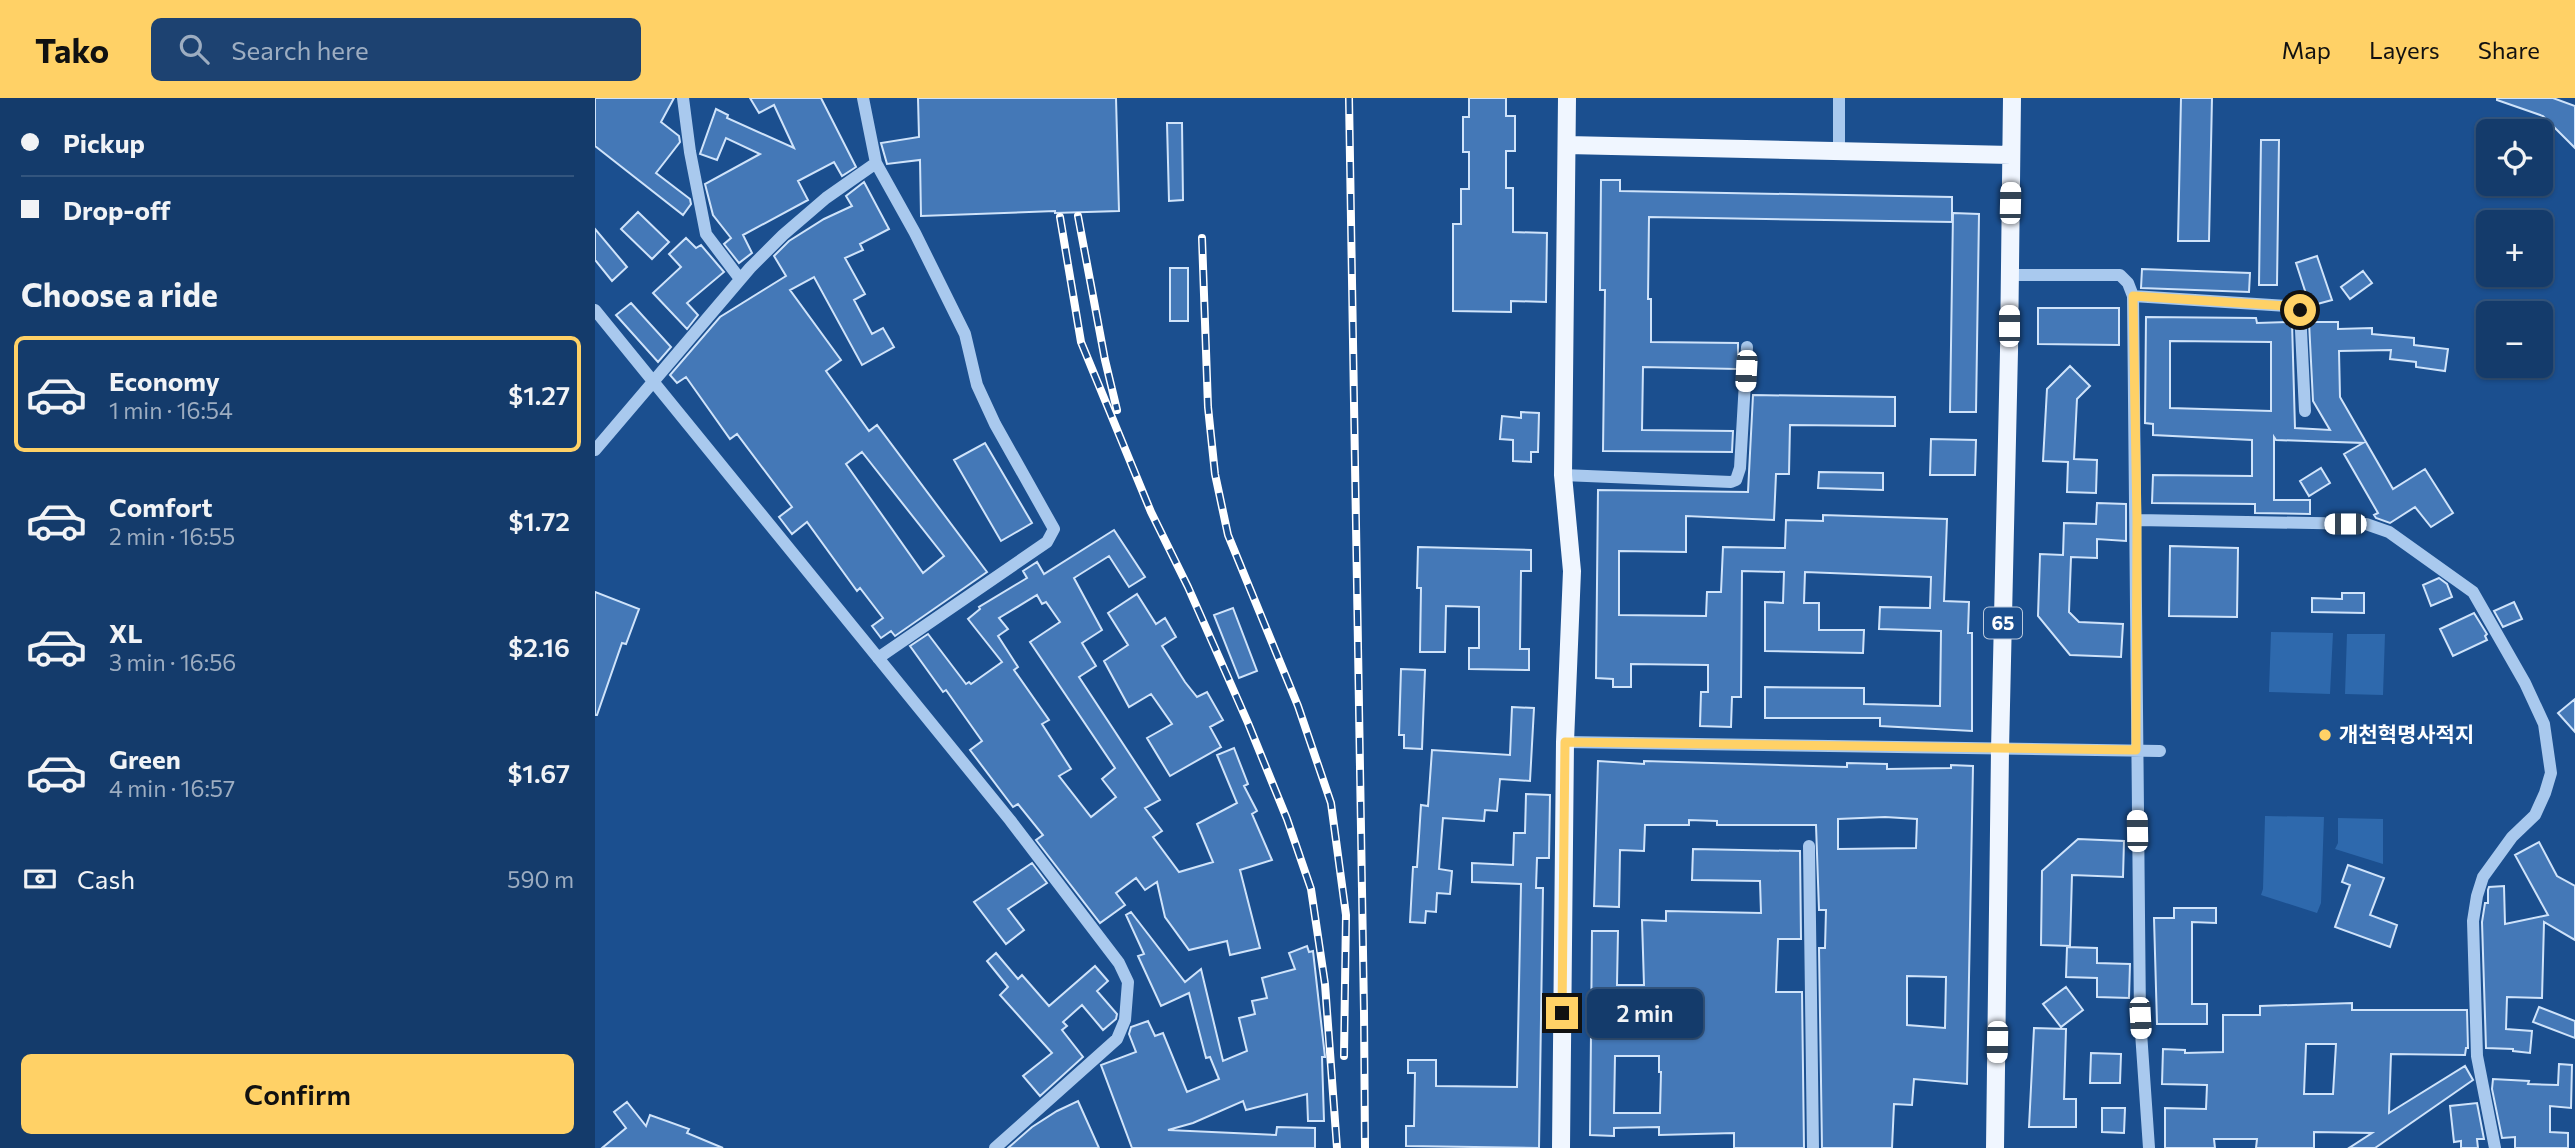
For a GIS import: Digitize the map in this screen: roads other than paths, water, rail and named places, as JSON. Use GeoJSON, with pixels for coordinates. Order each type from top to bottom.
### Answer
{"type":"FeatureCollection","features":[{"type":"Feature","properties":{"kind":"main road"},"geometry":{"type":"LineString","coordinates":[[1561,1148],[1565,742],[1572,571],[1563,475],[1567,98]]}},
{"type":"Feature","properties":{"kind":"main road","name":"65"},"geometry":{"type":"LineString","coordinates":[[1996,1148],[2012,98]]}},
{"type":"Feature","properties":{"kind":"main road"},"geometry":{"type":"LineString","coordinates":[[1567,145],[2011,155]]}},
{"type":"Feature","properties":{"kind":"street"},"geometry":{"type":"LineString","coordinates":[[683,98],[690,152],[706,234],[740,279]]}},
{"type":"Feature","properties":{"kind":"street"},"geometry":{"type":"LineString","coordinates":[[863,98],[876,163],[915,233],[965,334],[977,385],[995,424],[1054,529],[1047,542],[878,658]]}},
{"type":"Feature","properties":{"kind":"street"},"geometry":{"type":"LineString","coordinates":[[1839,98],[1839,151]]}},
{"type":"Feature","properties":{"kind":"street"},"geometry":{"type":"LineString","coordinates":[[595,450],[740,279],[783,234],[826,198],[876,163]]}},
{"type":"Feature","properties":{"kind":"street"},"geometry":{"type":"LineString","coordinates":[[2009,275],[2120,275],[2128,283],[2133,296],[2140,1018],[2149,1148]]}},
{"type":"Feature","properties":{"kind":"street"},"geometry":{"type":"LineString","coordinates":[[2133,296],[2287,306],[2300,310],[2305,411]]}},
{"type":"Feature","properties":{"kind":"street"},"geometry":{"type":"LineString","coordinates":[[595,310],[1010,820],[1119,963],[1128,982],[1125,1020],[1117,1039],[995,1148]]}},
{"type":"Feature","properties":{"kind":"street"},"geometry":{"type":"LineString","coordinates":[[1563,475],[1731,482],[1736,480],[1740,468],[1747,347]]}},
{"type":"Feature","properties":{"kind":"street"},"geometry":{"type":"LineString","coordinates":[[2137,520],[2366,524],[2389,532],[2473,592],[2525,682],[2545,724],[2550,773],[2535,815],[2512,837],[2483,877],[2473,921],[2477,1056],[2495,1148]]}},
{"type":"Feature","properties":{"kind":"street"},"geometry":{"type":"LineString","coordinates":[[1565,742],[2159,751]]}},
{"type":"Feature","properties":{"kind":"street"},"geometry":{"type":"LineString","coordinates":[[1809,846],[1813,1148]]}},
{"type":"Feature","properties":{"kind":"railway"},"geometry":{"type":"LineString","coordinates":[[1349,98],[1365,1148]]}},
{"type":"Feature","properties":{"kind":"railway"},"geometry":{"type":"LineString","coordinates":[[1078,216],[1117,410]]}},
{"type":"Feature","properties":{"kind":"railway"},"geometry":{"type":"LineString","coordinates":[[1060,217],[1081,342],[1151,512],[1188,587],[1248,723],[1287,819],[1311,889],[1325,984],[1337,1148]]}},
{"type":"Feature","properties":{"kind":"railway"},"geometry":{"type":"LineString","coordinates":[[1202,238],[1208,407],[1215,474],[1228,535],[1298,706],[1331,803],[1346,915],[1344,1056]]}},
{"type":"Feature","properties":{"kind":"place","name":"개천혁명사적지"},"geometry":{"type":"Point","coordinates":[2325,735]}}]}
